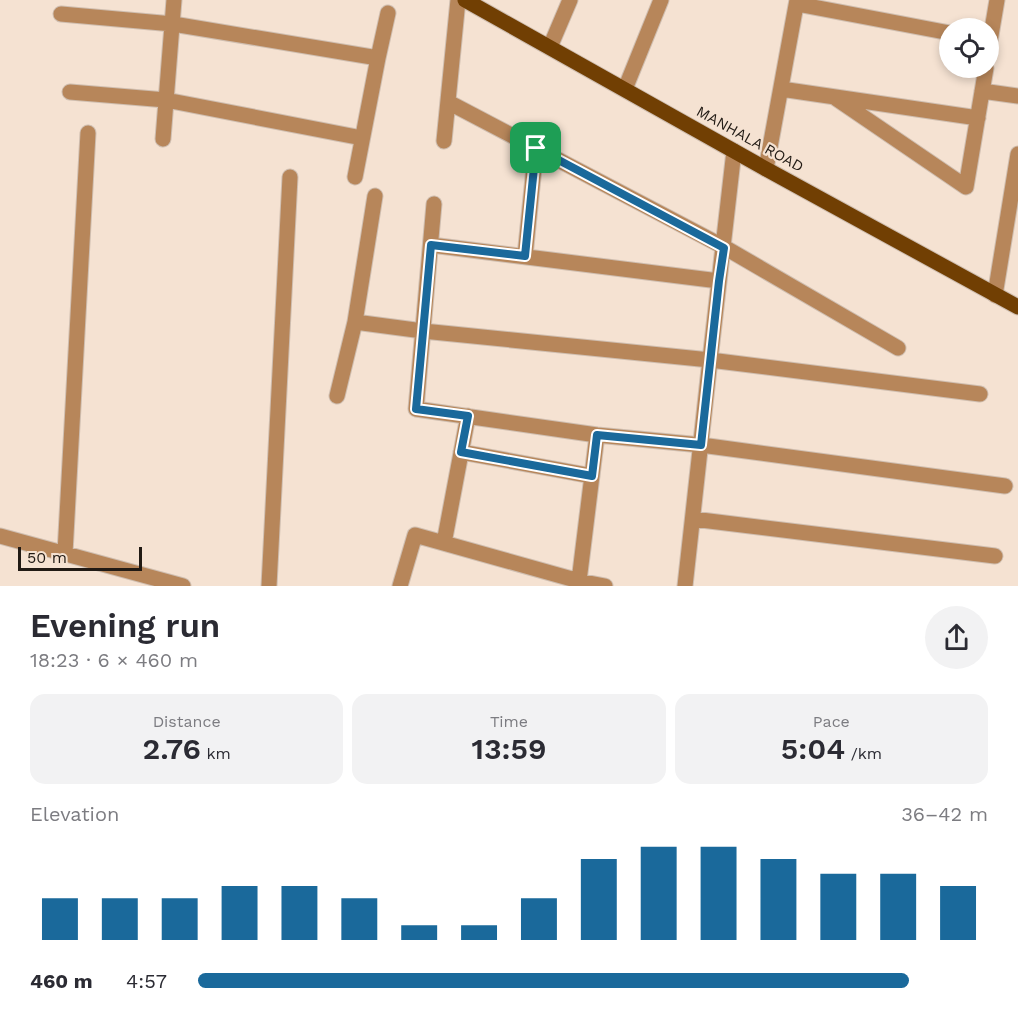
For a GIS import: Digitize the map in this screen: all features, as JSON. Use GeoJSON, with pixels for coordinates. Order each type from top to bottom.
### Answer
{"type":"FeatureCollection","features":[{"type":"Feature","properties":{"kind":"main road","name":"MANHALA ROAD"},"geometry":{"type":"LineString","coordinates":[[465,0],[1018,307]]}},
{"type":"Feature","properties":{"kind":"street"},"geometry":{"type":"LineString","coordinates":[[163,139],[174,0]]}},
{"type":"Feature","properties":{"kind":"street"},"geometry":{"type":"LineString","coordinates":[[444,141],[458,0]]}},
{"type":"Feature","properties":{"kind":"street"},"geometry":{"type":"LineString","coordinates":[[550,47],[570,0]]}},
{"type":"Feature","properties":{"kind":"street"},"geometry":{"type":"LineString","coordinates":[[625,89],[661,0]]}},
{"type":"Feature","properties":{"kind":"street"},"geometry":{"type":"LineString","coordinates":[[994,18],[997,0]]}},
{"type":"Feature","properties":{"kind":"street"},"geometry":{"type":"LineString","coordinates":[[766,169],[797,2],[939,31]]}},
{"type":"Feature","properties":{"kind":"street"},"geometry":{"type":"LineString","coordinates":[[355,177],[388,13]]}},
{"type":"Feature","properties":{"kind":"street"},"geometry":{"type":"LineString","coordinates":[[61,14],[173,24],[378,58]]}},
{"type":"Feature","properties":{"kind":"street"},"geometry":{"type":"LineString","coordinates":[[834,97],[966,187],[984,78]]}},
{"type":"Feature","properties":{"kind":"street"},"geometry":{"type":"LineString","coordinates":[[781,89],[978,118]]}},
{"type":"Feature","properties":{"kind":"street"},"geometry":{"type":"LineString","coordinates":[[982,91],[1018,96]]}},
{"type":"Feature","properties":{"kind":"street"},"geometry":{"type":"LineString","coordinates":[[70,92],[166,100],[362,138]]}},
{"type":"Feature","properties":{"kind":"street"},"geometry":{"type":"LineString","coordinates":[[448,102],[724,248],[898,348]]}},
{"type":"Feature","properties":{"kind":"street"},"geometry":{"type":"LineString","coordinates":[[65,553],[88,133]]}},
{"type":"Feature","properties":{"kind":"street"},"geometry":{"type":"LineString","coordinates":[[525,256],[536,148]]}},
{"type":"Feature","properties":{"kind":"street"},"geometry":{"type":"LineString","coordinates":[[685,586],[734,151]]}},
{"type":"Feature","properties":{"kind":"street"},"geometry":{"type":"LineString","coordinates":[[995,295],[1014,205],[1018,154]]}},
{"type":"Feature","properties":{"kind":"street"},"geometry":{"type":"LineString","coordinates":[[269,586],[290,177]]}},
{"type":"Feature","properties":{"kind":"street"},"geometry":{"type":"LineString","coordinates":[[337,396],[355,322],[375,196]]}},
{"type":"Feature","properties":{"kind":"street"},"geometry":{"type":"LineString","coordinates":[[434,204],[416,409],[597,435],[701,445],[1005,486]]}},
{"type":"Feature","properties":{"kind":"street"},"geometry":{"type":"LineString","coordinates":[[431,245],[719,281]]}},
{"type":"Feature","properties":{"kind":"street"},"geometry":{"type":"LineString","coordinates":[[355,322],[710,360],[980,394]]}},
{"type":"Feature","properties":{"kind":"street"},"geometry":{"type":"LineString","coordinates":[[444,543],[468,416]]}},
{"type":"Feature","properties":{"kind":"street"},"geometry":{"type":"LineString","coordinates":[[579,581],[597,435]]}},
{"type":"Feature","properties":{"kind":"street"},"geometry":{"type":"LineString","coordinates":[[461,452],[592,476]]}},
{"type":"Feature","properties":{"kind":"street"},"geometry":{"type":"LineString","coordinates":[[693,519],[995,556]]}},
{"type":"Feature","properties":{"kind":"street"},"geometry":{"type":"LineString","coordinates":[[400,586],[415,535],[579,581],[605,586]]}},
{"type":"Feature","properties":{"kind":"street"},"geometry":{"type":"LineString","coordinates":[[0,536],[183,586]]}},
{"type":"Feature","properties":{"kind":"route"},"geometry":{"type":"LineString","coordinates":[[536,148],[724,248],[701,445],[597,435],[592,476],[461,452],[468,416],[416,409],[431,245],[525,256],[536,148]]}}]}
